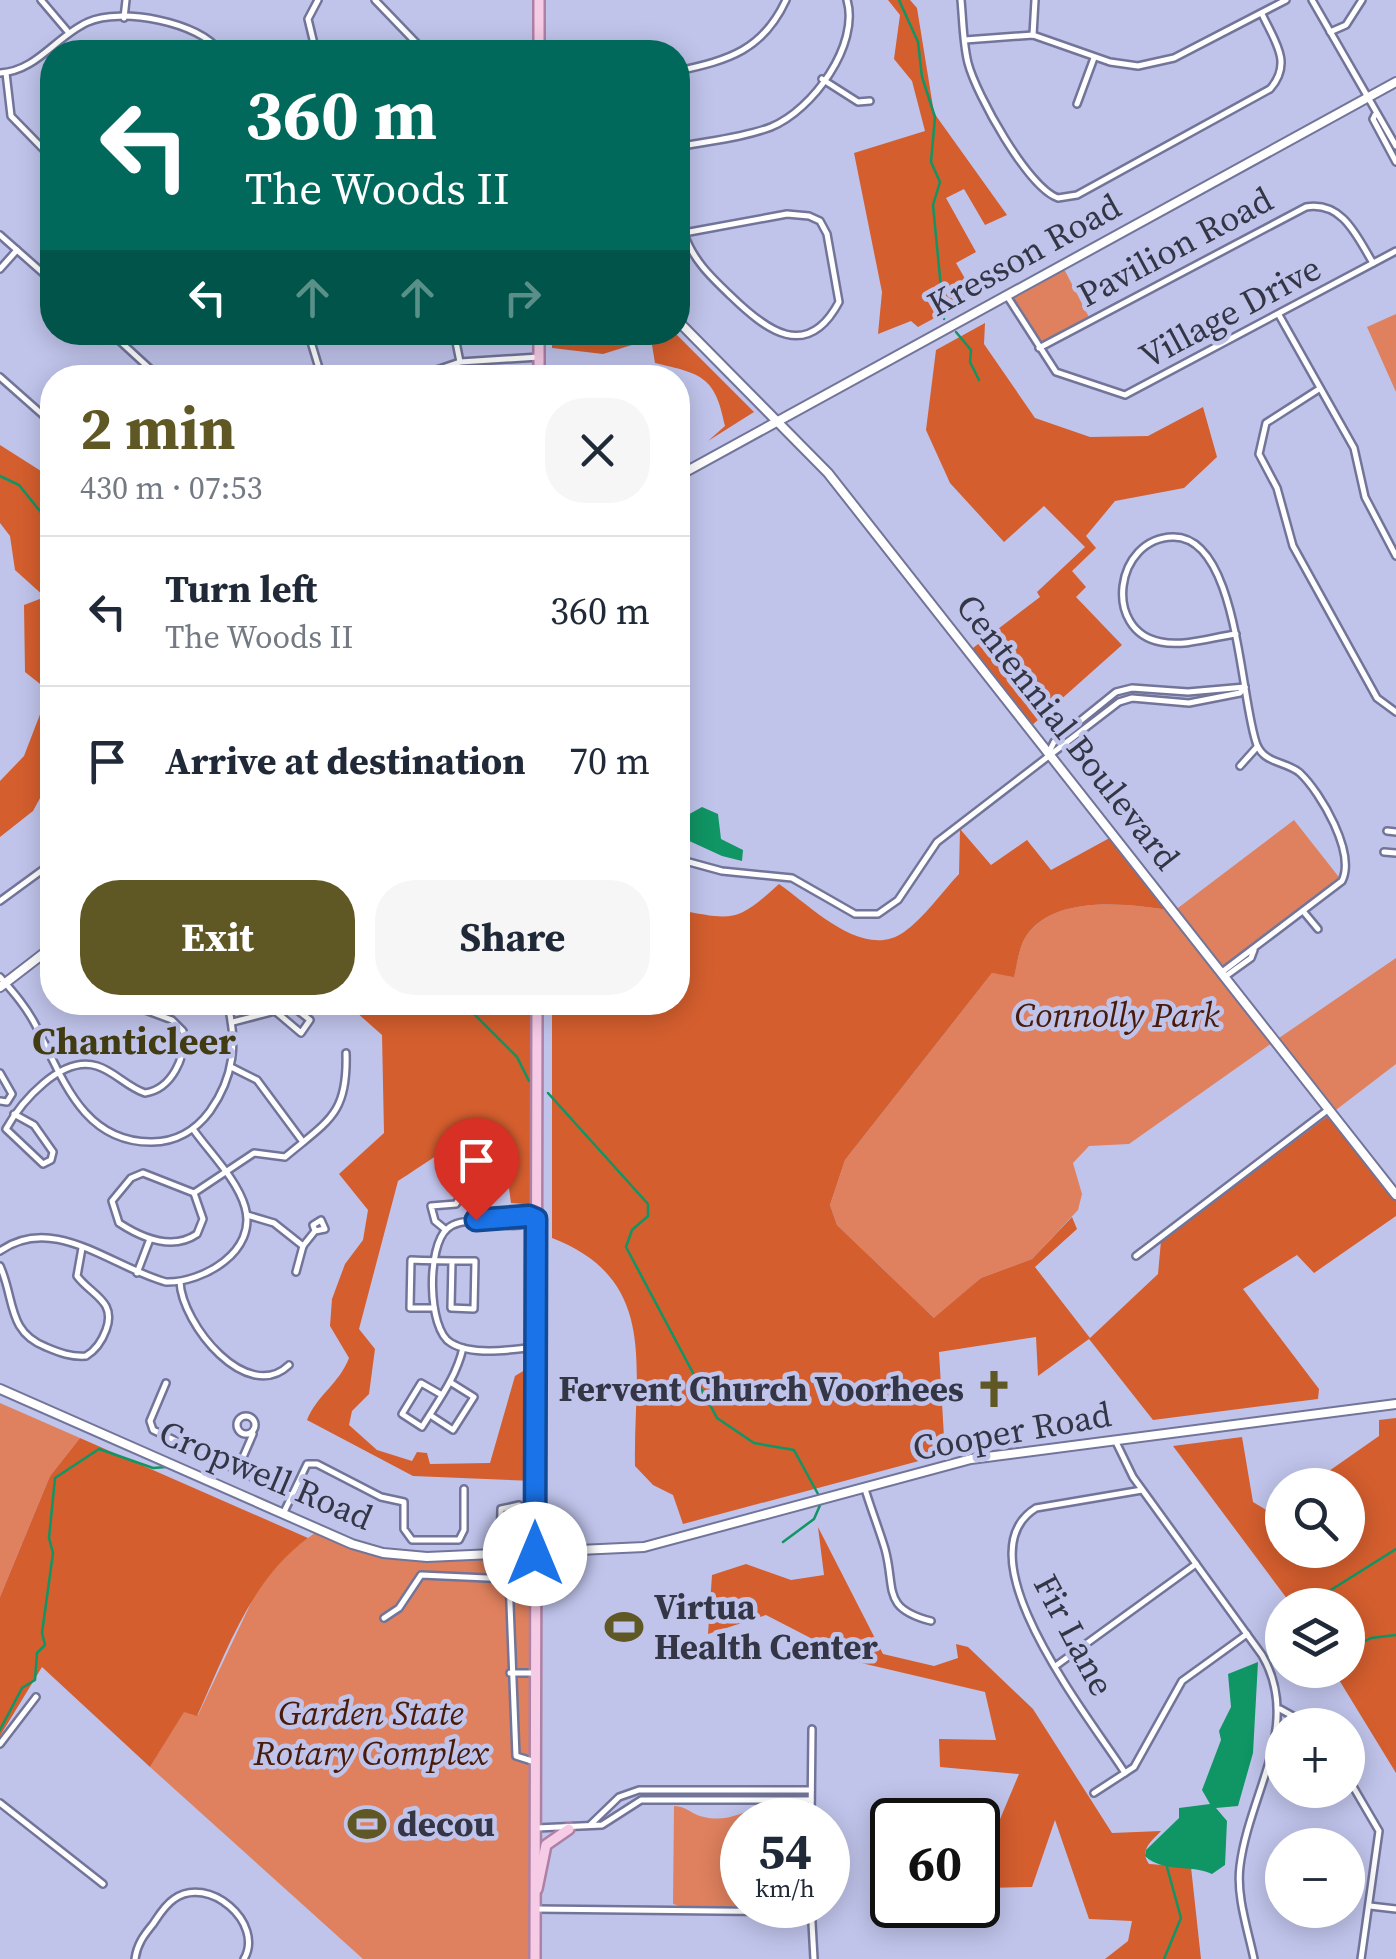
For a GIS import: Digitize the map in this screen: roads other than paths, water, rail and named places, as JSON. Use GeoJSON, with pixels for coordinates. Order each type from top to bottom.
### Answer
{"type":"FeatureCollection","features":[{"type":"Feature","properties":{"kind":"main road"},"geometry":{"type":"LineString","coordinates":[[539,0],[539,40]]}},
{"type":"Feature","properties":{"kind":"main road","name":"Kresson Road"},"geometry":{"type":"LineString","coordinates":[[690,469],[1396,82]]}},
{"type":"Feature","properties":{"kind":"main road","name":"Centennial Boulevard"},"geometry":{"type":"LineString","coordinates":[[690,333],[828,474],[1396,1195]]}},
{"type":"Feature","properties":{"kind":"main road"},"geometry":{"type":"LineString","coordinates":[[539,345],[539,365]]}},
{"type":"Feature","properties":{"kind":"main road"},"geometry":{"type":"LineString","coordinates":[[2,983],[40,956]]}},
{"type":"Feature","properties":{"kind":"main road"},"geometry":{"type":"LineString","coordinates":[[535,1959],[537,1015]]}},
{"type":"Feature","properties":{"kind":"main road","name":"Cropwell Road"},"geometry":{"type":"LineString","coordinates":[[0,1388],[282,1515],[385,1554],[584,1551]]}},
{"type":"Feature","properties":{"kind":"main road","name":"Cooper Road"},"geometry":{"type":"LineString","coordinates":[[584,1551],[644,1547],[691,1537],[972,1459],[1396,1404]]}},
{"type":"Feature","properties":{"kind":"main road"},"geometry":{"type":"LineString","coordinates":[[534,1896],[546,1845],[569,1829]]}},
{"type":"Feature","properties":{"kind":"street"},"geometry":{"type":"LineString","coordinates":[[40,0],[69,33]]}},
{"type":"Feature","properties":{"kind":"street"},"geometry":{"type":"LineString","coordinates":[[124,18],[126,0]]}},
{"type":"Feature","properties":{"kind":"street"},"geometry":{"type":"LineString","coordinates":[[313,40],[308,19],[318,0]]}},
{"type":"Feature","properties":{"kind":"street"},"geometry":{"type":"LineString","coordinates":[[376,0],[414,40]]}},
{"type":"Feature","properties":{"kind":"street"},"geometry":{"type":"LineString","coordinates":[[690,68],[740,56],[753,48],[772,26],[786,0]]}},
{"type":"Feature","properties":{"kind":"street"},"geometry":{"type":"LineString","coordinates":[[690,145],[772,126],[803,104],[848,39],[852,16],[847,0]]}},
{"type":"Feature","properties":{"kind":"street"},"geometry":{"type":"LineString","coordinates":[[961,0],[965,40],[978,88],[1034,181],[1048,194],[1068,198],[1270,89],[1282,76],[1284,58],[1262,14]]}},
{"type":"Feature","properties":{"kind":"street"},"geometry":{"type":"LineString","coordinates":[[1033,35],[1035,0]]}},
{"type":"Feature","properties":{"kind":"street"},"geometry":{"type":"LineString","coordinates":[[965,40],[1033,35],[1094,58],[1138,66],[1158,64],[1286,0]]}},
{"type":"Feature","properties":{"kind":"street"},"geometry":{"type":"LineString","coordinates":[[1312,0],[1396,146]]}},
{"type":"Feature","properties":{"kind":"street"},"geometry":{"type":"LineString","coordinates":[[1330,32],[1346,25],[1362,0]]}},
{"type":"Feature","properties":{"kind":"street"},"geometry":{"type":"LineString","coordinates":[[61,40],[95,19],[124,18],[191,28],[210,40]]}},
{"type":"Feature","properties":{"kind":"street"},"geometry":{"type":"LineString","coordinates":[[40,57],[3,73],[11,116],[40,146]]}},
{"type":"Feature","properties":{"kind":"street"},"geometry":{"type":"LineString","coordinates":[[1077,104],[1094,58]]}},
{"type":"Feature","properties":{"kind":"street"},"geometry":{"type":"LineString","coordinates":[[822,79],[858,102],[870,100]]}},
{"type":"Feature","properties":{"kind":"street"},"geometry":{"type":"LineString","coordinates":[[1375,114],[1372,118],[1396,162]]}},
{"type":"Feature","properties":{"kind":"street","name":"Pavilion Road"},"geometry":{"type":"LineString","coordinates":[[1038,349],[1306,207],[1321,206],[1337,212],[1373,263]]}},
{"type":"Feature","properties":{"kind":"street"},"geometry":{"type":"LineString","coordinates":[[690,231],[786,214],[820,221],[828,234],[839,302],[831,317],[815,330],[800,336],[777,333],[757,322],[698,262],[690,248]]}},
{"type":"Feature","properties":{"kind":"street"},"geometry":{"type":"LineString","coordinates":[[0,234],[40,270]]}},
{"type":"Feature","properties":{"kind":"street"},"geometry":{"type":"LineString","coordinates":[[0,270],[17,250]]}},
{"type":"Feature","properties":{"kind":"street","name":"Village Drive"},"geometry":{"type":"LineString","coordinates":[[1007,296],[1038,349],[1062,376],[1125,395],[1396,251]]}},
{"type":"Feature","properties":{"kind":"street"},"geometry":{"type":"LineString","coordinates":[[1278,315],[1354,448],[1365,498],[1396,556]]}},
{"type":"Feature","properties":{"kind":"street"},"geometry":{"type":"LineString","coordinates":[[124,345],[146,365]]}},
{"type":"Feature","properties":{"kind":"street"},"geometry":{"type":"LineString","coordinates":[[457,345],[460,362]]}},
{"type":"Feature","properties":{"kind":"street"},"geometry":{"type":"LineString","coordinates":[[451,365],[539,357]]}},
{"type":"Feature","properties":{"kind":"street"},"geometry":{"type":"LineString","coordinates":[[0,377],[40,412]]}},
{"type":"Feature","properties":{"kind":"street"},"geometry":{"type":"LineString","coordinates":[[0,394],[10,384]]}},
{"type":"Feature","properties":{"kind":"street"},"geometry":{"type":"LineString","coordinates":[[1319,389],[1266,424],[1260,433],[1259,454],[1277,488],[1293,546],[1376,698],[1396,712]]}},
{"type":"Feature","properties":{"kind":"street"},"geometry":{"type":"LineString","coordinates":[[1224,975],[1342,881],[1346,872],[1336,824],[1299,773],[1266,756],[1258,747],[1236,634],[1223,590],[1201,551],[1188,540],[1163,539],[1128,564],[1123,579],[1126,616],[1144,636],[1171,644],[1236,634]]}},
{"type":"Feature","properties":{"kind":"street"},"geometry":{"type":"LineString","coordinates":[[690,862],[722,871],[792,878],[855,914],[878,914],[898,900],[937,842],[1049,752],[1059,749],[1119,702],[1132,698],[1190,703],[1240,693],[1245,687]]}},
{"type":"Feature","properties":{"kind":"street"},"geometry":{"type":"LineString","coordinates":[[1240,766],[1258,747]]}},
{"type":"Feature","properties":{"kind":"street"},"geometry":{"type":"LineString","coordinates":[[1387,830],[1396,832]]}},
{"type":"Feature","properties":{"kind":"street"},"geometry":{"type":"LineString","coordinates":[[1384,852],[1396,853]]}},
{"type":"Feature","properties":{"kind":"street"},"geometry":{"type":"LineString","coordinates":[[0,901],[40,872]]}},
{"type":"Feature","properties":{"kind":"street"},"geometry":{"type":"LineString","coordinates":[[1303,911],[1318,929]]}},
{"type":"Feature","properties":{"kind":"street"},"geometry":{"type":"LineString","coordinates":[[2,983],[35,1024],[57,1075],[92,1121],[115,1135],[154,1142],[193,1129],[221,1092],[231,1067],[230,1015]]}},
{"type":"Feature","properties":{"kind":"street"},"geometry":{"type":"LineString","coordinates":[[14,1114],[34,1125],[53,1152],[51,1160],[39,1163],[6,1129],[14,1114],[23,1099],[57,1075],[85,1064],[98,1066],[145,1092],[160,1087],[184,1050],[179,1025],[155,1015]]}},
{"type":"Feature","properties":{"kind":"street"},"geometry":{"type":"LineString","coordinates":[[232,1022],[259,1015]]}},
{"type":"Feature","properties":{"kind":"street"},"geometry":{"type":"LineString","coordinates":[[280,1015],[300,1033],[310,1020],[303,1015]]}},
{"type":"Feature","properties":{"kind":"street"},"geometry":{"type":"LineString","coordinates":[[194,1194],[254,1152],[285,1157],[338,1112],[347,1086],[346,1052]]}},
{"type":"Feature","properties":{"kind":"street"},"geometry":{"type":"LineString","coordinates":[[231,1067],[257,1080],[303,1142]]}},
{"type":"Feature","properties":{"kind":"street"},"geometry":{"type":"LineString","coordinates":[[0,1073],[12,1094],[23,1099]]}},
{"type":"Feature","properties":{"kind":"street"},"geometry":{"type":"LineString","coordinates":[[0,1101],[6,1102],[12,1094]]}},
{"type":"Feature","properties":{"kind":"street"},"geometry":{"type":"LineString","coordinates":[[1136,1256],[1329,1109]]}},
{"type":"Feature","properties":{"kind":"street"},"geometry":{"type":"LineString","coordinates":[[0,1251],[14,1241],[37,1236],[82,1248],[137,1273],[180,1282],[224,1261],[241,1240],[247,1215],[242,1198],[193,1129]]}},
{"type":"Feature","properties":{"kind":"street"},"geometry":{"type":"LineString","coordinates":[[148,1173],[194,1194],[203,1219],[197,1234],[172,1243],[150,1239],[116,1219],[111,1204],[122,1187],[138,1174],[148,1173]]}},
{"type":"Feature","properties":{"kind":"street"},"geometry":{"type":"LineString","coordinates":[[446,1230],[436,1221],[432,1206],[456,1204],[465,1188],[479,1191],[476,1220]]}},
{"type":"Feature","properties":{"kind":"street"},"geometry":{"type":"LineString","coordinates":[[247,1215],[274,1223],[303,1246]]}},
{"type":"Feature","properties":{"kind":"street"},"geometry":{"type":"LineString","coordinates":[[536,1219],[529,1216],[476,1220],[446,1230],[437,1243],[434,1260],[434,1308],[440,1333],[462,1348],[536,1347]]}},
{"type":"Feature","properties":{"kind":"street"},"geometry":{"type":"LineString","coordinates":[[296,1272],[303,1246],[315,1232]]}},
{"type":"Feature","properties":{"kind":"street"},"geometry":{"type":"LineString","coordinates":[[137,1273],[150,1239]]}},
{"type":"Feature","properties":{"kind":"street"},"geometry":{"type":"LineString","coordinates":[[0,1266],[13,1318],[24,1335],[60,1353],[86,1356],[100,1343],[110,1314],[106,1303],[77,1276],[82,1248]]}},
{"type":"Feature","properties":{"kind":"street"},"geometry":{"type":"LineString","coordinates":[[434,1308],[410,1308],[411,1260],[475,1261],[474,1309],[451,1308],[452,1261]]}},
{"type":"Feature","properties":{"kind":"street"},"geometry":{"type":"LineString","coordinates":[[180,1282],[186,1304],[219,1357],[266,1378],[279,1375],[289,1365]]}},
{"type":"Feature","properties":{"kind":"street"},"geometry":{"type":"LineString","coordinates":[[442,1396],[422,1383],[402,1414],[422,1427],[442,1396],[450,1382],[462,1348]]}},
{"type":"Feature","properties":{"kind":"street"},"geometry":{"type":"LineString","coordinates":[[430,1415],[453,1430],[464,1414],[474,1397],[450,1382]]}},
{"type":"Feature","properties":{"kind":"street"},"geometry":{"type":"LineString","coordinates":[[166,1383],[150,1421],[153,1430],[290,1495]]}},
{"type":"Feature","properties":{"kind":"street"},"geometry":{"type":"LineString","coordinates":[[237,1471],[258,1425],[238,1416],[234,1424],[253,1434]]}},
{"type":"Feature","properties":{"kind":"street"},"geometry":{"type":"LineString","coordinates":[[1116,1440],[1142,1490],[1258,1648],[1276,1683],[1280,1708]]}},
{"type":"Feature","properties":{"kind":"street"},"geometry":{"type":"LineString","coordinates":[[282,1515],[307,1464],[317,1464],[381,1497],[404,1502],[404,1528],[412,1540],[458,1540],[464,1530],[464,1489]]}},
{"type":"Feature","properties":{"kind":"street"},"geometry":{"type":"LineString","coordinates":[[865,1489],[886,1552],[891,1595],[904,1611],[931,1621]]}},
{"type":"Feature","properties":{"kind":"street","name":"Fir Lane"},"geometry":{"type":"LineString","coordinates":[[1125,1774],[1021,1605],[1010,1558],[1017,1526],[1028,1513],[1046,1505],[1142,1490]]}},
{"type":"Feature","properties":{"kind":"street"},"geometry":{"type":"LineString","coordinates":[[500,1555],[501,1509],[519,1505]]}},
{"type":"Feature","properties":{"kind":"street"},"geometry":{"type":"LineString","coordinates":[[1057,1666],[1197,1564]]}},
{"type":"Feature","properties":{"kind":"street"},"geometry":{"type":"LineString","coordinates":[[384,1618],[399,1608],[422,1576],[509,1580],[516,1756],[535,1762]]}},
{"type":"Feature","properties":{"kind":"street"},"geometry":{"type":"LineString","coordinates":[[1094,1793],[1140,1760],[1182,1681],[1248,1634]]}},
{"type":"Feature","properties":{"kind":"street"},"geometry":{"type":"LineString","coordinates":[[510,1673],[535,1673]]}},
{"type":"Feature","properties":{"kind":"street"},"geometry":{"type":"LineString","coordinates":[[0,1744],[36,1696]]}},
{"type":"Feature","properties":{"kind":"street"},"geometry":{"type":"LineString","coordinates":[[811,1798],[812,1729]]}},
{"type":"Feature","properties":{"kind":"street"},"geometry":{"type":"LineString","coordinates":[[1254,1959],[1240,1869],[1265,1769]]}},
{"type":"Feature","properties":{"kind":"street"},"geometry":{"type":"LineString","coordinates":[[590,1826],[612,1803],[630,1793],[698,1788],[811,1790]]}},
{"type":"Feature","properties":{"kind":"street"},"geometry":{"type":"LineString","coordinates":[[697,1800],[698,1788]]}},
{"type":"Feature","properties":{"kind":"street"},"geometry":{"type":"LineString","coordinates":[[757,1789],[757,1798]]}},
{"type":"Feature","properties":{"kind":"street"},"geometry":{"type":"LineString","coordinates":[[534,1828],[602,1826],[641,1800],[720,1800]]}},
{"type":"Feature","properties":{"kind":"street"},"geometry":{"type":"LineString","coordinates":[[0,1803],[102,1884]]}},
{"type":"Feature","properties":{"kind":"street"},"geometry":{"type":"LineString","coordinates":[[1361,1959],[1380,1832],[1365,1807]]}},
{"type":"Feature","properties":{"kind":"street"},"geometry":{"type":"LineString","coordinates":[[135,1959],[140,1942],[166,1907],[182,1894],[198,1891],[213,1896],[245,1924],[249,1942],[244,1959]]}},
{"type":"Feature","properties":{"kind":"street"},"geometry":{"type":"LineString","coordinates":[[1370,1906],[1396,1909]]}},
{"type":"Feature","properties":{"kind":"street"},"geometry":{"type":"LineString","coordinates":[[534,1909],[720,1909]]}},
{"type":"Feature","properties":{"kind":"street"},"geometry":{"type":"LineString","coordinates":[[813,1928],[814,1959]]}},
{"type":"Feature","properties":{"kind":"waterway"},"geometry":{"type":"LineString","coordinates":[[899,0],[918,42],[922,77],[935,117],[931,162],[940,182],[933,205],[944,319]]}},
{"type":"Feature","properties":{"kind":"waterway"},"geometry":{"type":"LineString","coordinates":[[956,332],[971,350],[970,362],[979,380]]}},
{"type":"Feature","properties":{"kind":"waterway"},"geometry":{"type":"LineString","coordinates":[[0,476],[19,485],[40,511]]}},
{"type":"Feature","properties":{"kind":"waterway"},"geometry":{"type":"LineString","coordinates":[[475,1015],[517,1057],[529,1081]]}},
{"type":"Feature","properties":{"kind":"waterway"},"geometry":{"type":"LineString","coordinates":[[548,1093],[648,1204],[648,1216],[632,1230],[626,1247],[717,1418],[754,1443],[794,1450],[818,1494]]}},
{"type":"Feature","properties":{"kind":"waterway"},"geometry":{"type":"LineString","coordinates":[[0,1730],[22,1688],[35,1680],[37,1653],[45,1645],[42,1633],[53,1553],[49,1538],[55,1478],[99,1449],[153,1468],[166,1467]]}},
{"type":"Feature","properties":{"kind":"waterway"},"geometry":{"type":"LineString","coordinates":[[783,1542],[814,1519],[821,1503]]}},
{"type":"Feature","properties":{"kind":"waterway"},"geometry":{"type":"LineString","coordinates":[[1334,1588],[1396,1549]]}},
{"type":"Feature","properties":{"kind":"waterway"},"geometry":{"type":"LineString","coordinates":[[1365,1641],[1396,1635]]}},
{"type":"Feature","properties":{"kind":"waterway"},"geometry":{"type":"LineString","coordinates":[[1164,1959],[1181,1918],[1167,1867]]}},
{"type":"Feature","properties":{"kind":"place","name":"Fervent Church Voorhees"},"geometry":{"type":"Point","coordinates":[994,1389]}},
{"type":"Feature","properties":{"kind":"place","name":"Virtua Health Center"},"geometry":{"type":"Point","coordinates":[624,1627]}},
{"type":"Feature","properties":{"kind":"place","name":"decou"},"geometry":{"type":"Point","coordinates":[367,1824]}},
{"type":"Feature","properties":{"kind":"district","name":"Chanticleer"},"geometry":{"type":"Point","coordinates":[134,1041]}},
{"type":"Feature","properties":{"kind":"park label","name":"Connolly Park"},"geometry":{"type":"Point","coordinates":[1117,1015]}},
{"type":"Feature","properties":{"kind":"park label","name":"Garden State Rotary Complex"},"geometry":{"type":"Point","coordinates":[371,1733]}}]}
